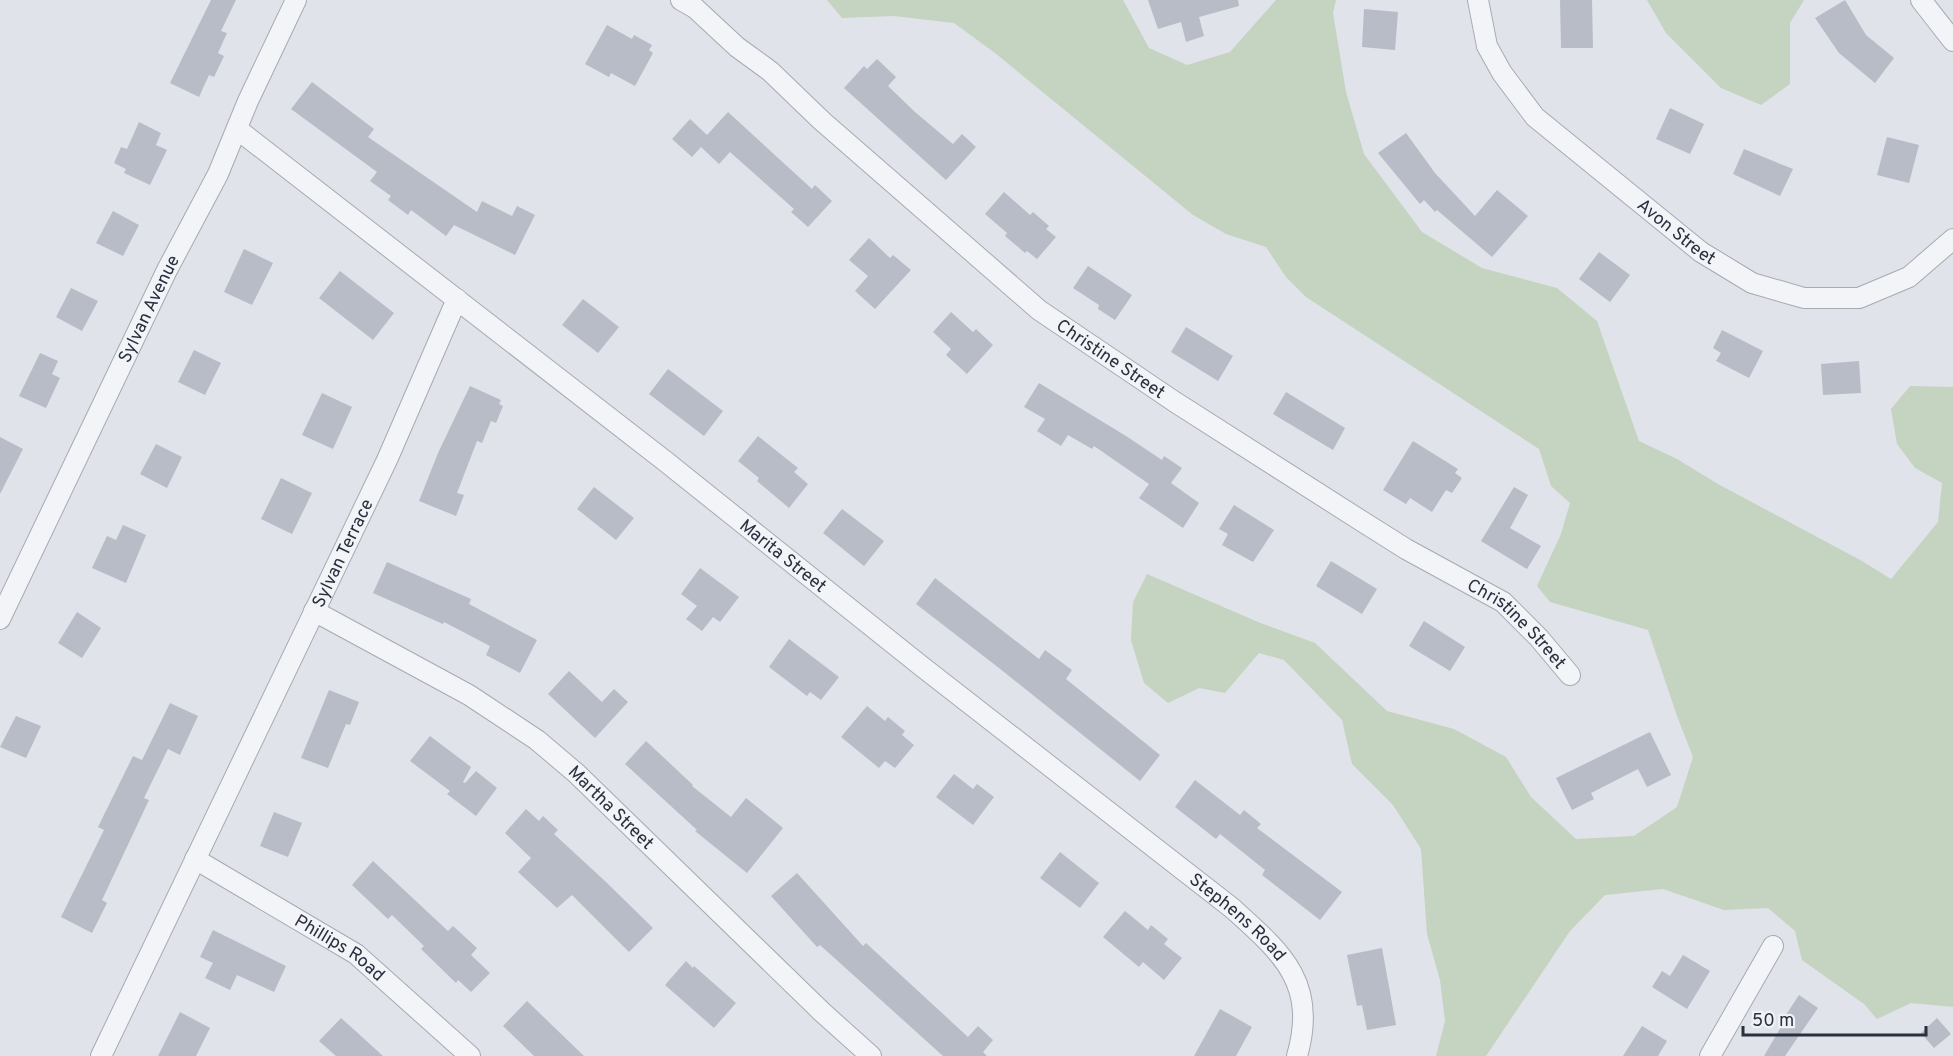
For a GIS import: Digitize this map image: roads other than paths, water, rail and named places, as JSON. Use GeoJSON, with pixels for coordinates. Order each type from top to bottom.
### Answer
{"type":"FeatureCollection","features":[{"type":"Feature","properties":{"kind":"street","name":"Sylvan Avenue"},"geometry":{"type":"LineString","coordinates":[[0,619],[167,270],[218,174],[296,0]]}},
{"type":"Feature","properties":{"kind":"street","name":"Christine Street"},"geometry":{"type":"LineString","coordinates":[[681,0],[695,8],[737,47],[770,71],[822,121],[1039,310],[1175,402],[1406,549],[1503,602],[1539,638],[1570,675]]}},
{"type":"Feature","properties":{"kind":"street","name":"Avon Street"},"geometry":{"type":"LineString","coordinates":[[1478,0],[1487,46],[1502,72],[1535,117],[1701,252],[1752,283],[1804,298],[1859,298],[1909,277],[1953,239]]}},
{"type":"Feature","properties":{"kind":"street"},"geometry":{"type":"LineString","coordinates":[[1921,0],[1953,41]]}},
{"type":"Feature","properties":{"kind":"street"},"geometry":{"type":"LineString","coordinates":[[237,129],[457,299]]}},
{"type":"Feature","properties":{"kind":"street","name":"Sylvan Terrace"},"geometry":{"type":"LineString","coordinates":[[100,1056],[387,460],[457,299]]}},
{"type":"Feature","properties":{"kind":"street","name":"Marita Street"},"geometry":{"type":"LineString","coordinates":[[457,299],[1110,812]]}},
{"type":"Feature","properties":{"kind":"street","name":"Martha Street"},"geometry":{"type":"LineString","coordinates":[[314,611],[469,695],[537,740],[576,773],[822,1012],[871,1056]]}},
{"type":"Feature","properties":{"kind":"street","name":"Stephens Road"},"geometry":{"type":"LineString","coordinates":[[1110,812],[1232,908],[1273,945],[1294,974],[1300,990],[1303,1008],[1297,1056]]}},
{"type":"Feature","properties":{"kind":"street","name":"Phillips Road"},"geometry":{"type":"LineString","coordinates":[[195,859],[356,954],[470,1056]]}},
{"type":"Feature","properties":{"kind":"street"},"geometry":{"type":"LineString","coordinates":[[1710,1056],[1773,946]]}}]}
